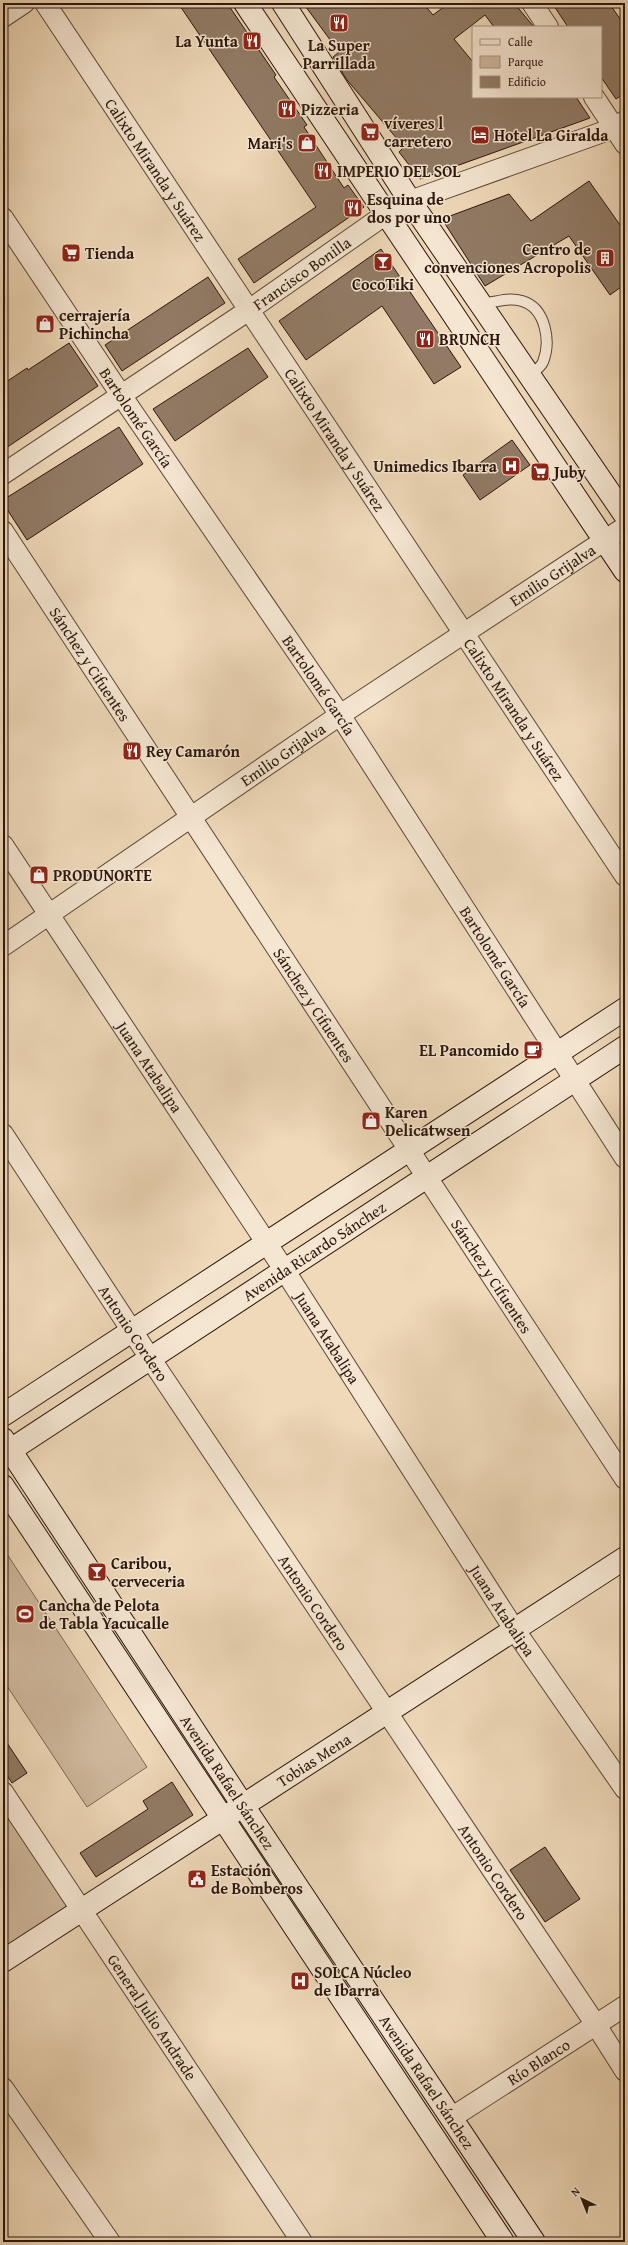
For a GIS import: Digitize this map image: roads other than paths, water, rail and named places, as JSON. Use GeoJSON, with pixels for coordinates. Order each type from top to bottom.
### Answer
{"type":"FeatureCollection","features":[{"type":"Feature","properties":{"kind":"main road"},"geometry":{"type":"LineString","coordinates":[[245,3],[625,571]]}},
{"type":"Feature","properties":{"kind":"main road"},"geometry":{"type":"LineString","coordinates":[[283,3],[410,201],[482,304],[625,515]]}},
{"type":"Feature","properties":{"kind":"main road","name":"Avenida Ricardo Sánchez"},"geometry":{"type":"LineString","coordinates":[[3,1415],[625,1009]]}},
{"type":"Feature","properties":{"kind":"main road","name":"Avenida Ricardo Sánchez"},"geometry":{"type":"LineString","coordinates":[[6,1448],[285,1271],[426,1176],[574,1082],[625,1047]]}},
{"type":"Feature","properties":{"kind":"main road","name":"Avenida Rafael Sánchez"},"geometry":{"type":"LineString","coordinates":[[6,1448],[244,1807],[402,2041],[451,2118],[534,2242]]}},
{"type":"Feature","properties":{"kind":"main road","name":"Avenida Rafael Sánchez"},"geometry":{"type":"LineString","coordinates":[[3,1486],[377,2055],[503,2242]]}},
{"type":"Feature","properties":{"kind":"main road","name":"Tobias Mena"},"geometry":{"type":"LineString","coordinates":[[3,1961],[244,1807],[386,1712],[625,1558]]}},
{"type":"Feature","properties":{"kind":"main road"},"geometry":{"type":"LineString","coordinates":[[377,2055],[402,2041]]}},
{"type":"Feature","properties":{"kind":"street"},"geometry":{"type":"LineString","coordinates":[[3,17],[24,3]]}},
{"type":"Feature","properties":{"kind":"street","name":"Calixto Miranda y Suárez"},"geometry":{"type":"LineString","coordinates":[[45,3],[625,876]]}},
{"type":"Feature","properties":{"kind":"street"},"geometry":{"type":"LineString","coordinates":[[532,3],[547,26]]}},
{"type":"Feature","properties":{"kind":"street"},"geometry":{"type":"LineString","coordinates":[[595,98],[621,131]]}},
{"type":"Feature","properties":{"kind":"street","name":"Francisco Bonilla"},"geometry":{"type":"LineString","coordinates":[[3,474],[249,310],[386,214],[410,201],[621,131]]}},
{"type":"Feature","properties":{"kind":"street","name":"Bartolomé García"},"geometry":{"type":"LineString","coordinates":[[3,218],[121,395],[340,715],[574,1082],[625,1158]]}},
{"type":"Feature","properties":{"kind":"street","name":"Emilio Grijalva"},"geometry":{"type":"LineString","coordinates":[[3,946],[192,818],[340,715],[625,527]]}},
{"type":"Feature","properties":{"kind":"street","name":"Sánchez y Cifuentes"},"geometry":{"type":"LineString","coordinates":[[3,531],[192,818],[408,1152],[426,1176],[625,1480]]}},
{"type":"Feature","properties":{"kind":"street","name":"Juana Atabalipa"},"geometry":{"type":"LineString","coordinates":[[3,845],[285,1271],[514,1629],[625,1789]]}},
{"type":"Feature","properties":{"kind":"street","name":"Antonio Cordero"},"geometry":{"type":"LineString","coordinates":[[3,1134],[132,1331],[596,2025],[625,2071]]}},
{"type":"Feature","properties":{"kind":"street","name":"General Julio Andrade"},"geometry":{"type":"LineString","coordinates":[[3,1792],[299,2241]]}},
{"type":"Feature","properties":{"kind":"street","name":"Río Blanco"},"geometry":{"type":"LineString","coordinates":[[451,2118],[625,2006]]}},
{"type":"Feature","properties":{"kind":"street"},"geometry":{"type":"LineString","coordinates":[[3,2088],[110,2242]]}},
{"type":"Feature","properties":{"kind":"lane"},"geometry":{"type":"LineString","coordinates":[[482,304],[513,299],[524,301],[538,313],[545,327],[547,348],[542,364],[530,375]]}},
{"type":"Feature","properties":{"kind":"place","name":"La Super Parrillada"},"geometry":{"type":"Point","coordinates":[339,23]}},
{"type":"Feature","properties":{"kind":"place","name":"La Yunta"},"geometry":{"type":"Point","coordinates":[252,41]}},
{"type":"Feature","properties":{"kind":"place","name":"Pizzeria"},"geometry":{"type":"Point","coordinates":[287,109]}},
{"type":"Feature","properties":{"kind":"place","name":"víveres l carretero"},"geometry":{"type":"Point","coordinates":[370,132]}},
{"type":"Feature","properties":{"kind":"place","name":"Hotel La Giralda"},"geometry":{"type":"Point","coordinates":[480,135]}},
{"type":"Feature","properties":{"kind":"place","name":"Mari's"},"geometry":{"type":"Point","coordinates":[307,143]}},
{"type":"Feature","properties":{"kind":"place","name":"IMPERIO DEL SOL"},"geometry":{"type":"Point","coordinates":[323,171]}},
{"type":"Feature","properties":{"kind":"place","name":"Esquina de dos por uno"},"geometry":{"type":"Point","coordinates":[353,208]}},
{"type":"Feature","properties":{"kind":"place","name":"Tienda"},"geometry":{"type":"Point","coordinates":[71,253]}},
{"type":"Feature","properties":{"kind":"place","name":"Centro de convenciones Acropolis"},"geometry":{"type":"Point","coordinates":[605,258]}},
{"type":"Feature","properties":{"kind":"place","name":"CocoTiki"},"geometry":{"type":"Point","coordinates":[383,262]}},
{"type":"Feature","properties":{"kind":"place","name":"cerrajería Pichincha"},"geometry":{"type":"Point","coordinates":[45,324]}},
{"type":"Feature","properties":{"kind":"place","name":"BRUNCH"},"geometry":{"type":"Point","coordinates":[425,339]}},
{"type":"Feature","properties":{"kind":"place","name":"Unimedics Ibarra"},"geometry":{"type":"Point","coordinates":[511,466]}},
{"type":"Feature","properties":{"kind":"place","name":"Juby"},"geometry":{"type":"Point","coordinates":[540,472]}},
{"type":"Feature","properties":{"kind":"place","name":"Rey Camarón"},"geometry":{"type":"Point","coordinates":[132,751]}},
{"type":"Feature","properties":{"kind":"place","name":"PRODUNORTE"},"geometry":{"type":"Point","coordinates":[39,875]}},
{"type":"Feature","properties":{"kind":"place","name":"EL Pancomido"},"geometry":{"type":"Point","coordinates":[533,1050]}},
{"type":"Feature","properties":{"kind":"place","name":"Karen Delicatwsen"},"geometry":{"type":"Point","coordinates":[371,1121]}},
{"type":"Feature","properties":{"kind":"place","name":"Caribou, cerveceria"},"geometry":{"type":"Point","coordinates":[97,1572]}},
{"type":"Feature","properties":{"kind":"place","name":"Cancha de Pelota de Tabla Yacucalle"},"geometry":{"type":"Point","coordinates":[25,1614]}},
{"type":"Feature","properties":{"kind":"place","name":"Estación de Bomberos"},"geometry":{"type":"Point","coordinates":[197,1879]}},
{"type":"Feature","properties":{"kind":"place","name":"SOLCA Núcleo de Ibarra"},"geometry":{"type":"Point","coordinates":[300,1981]}}]}
